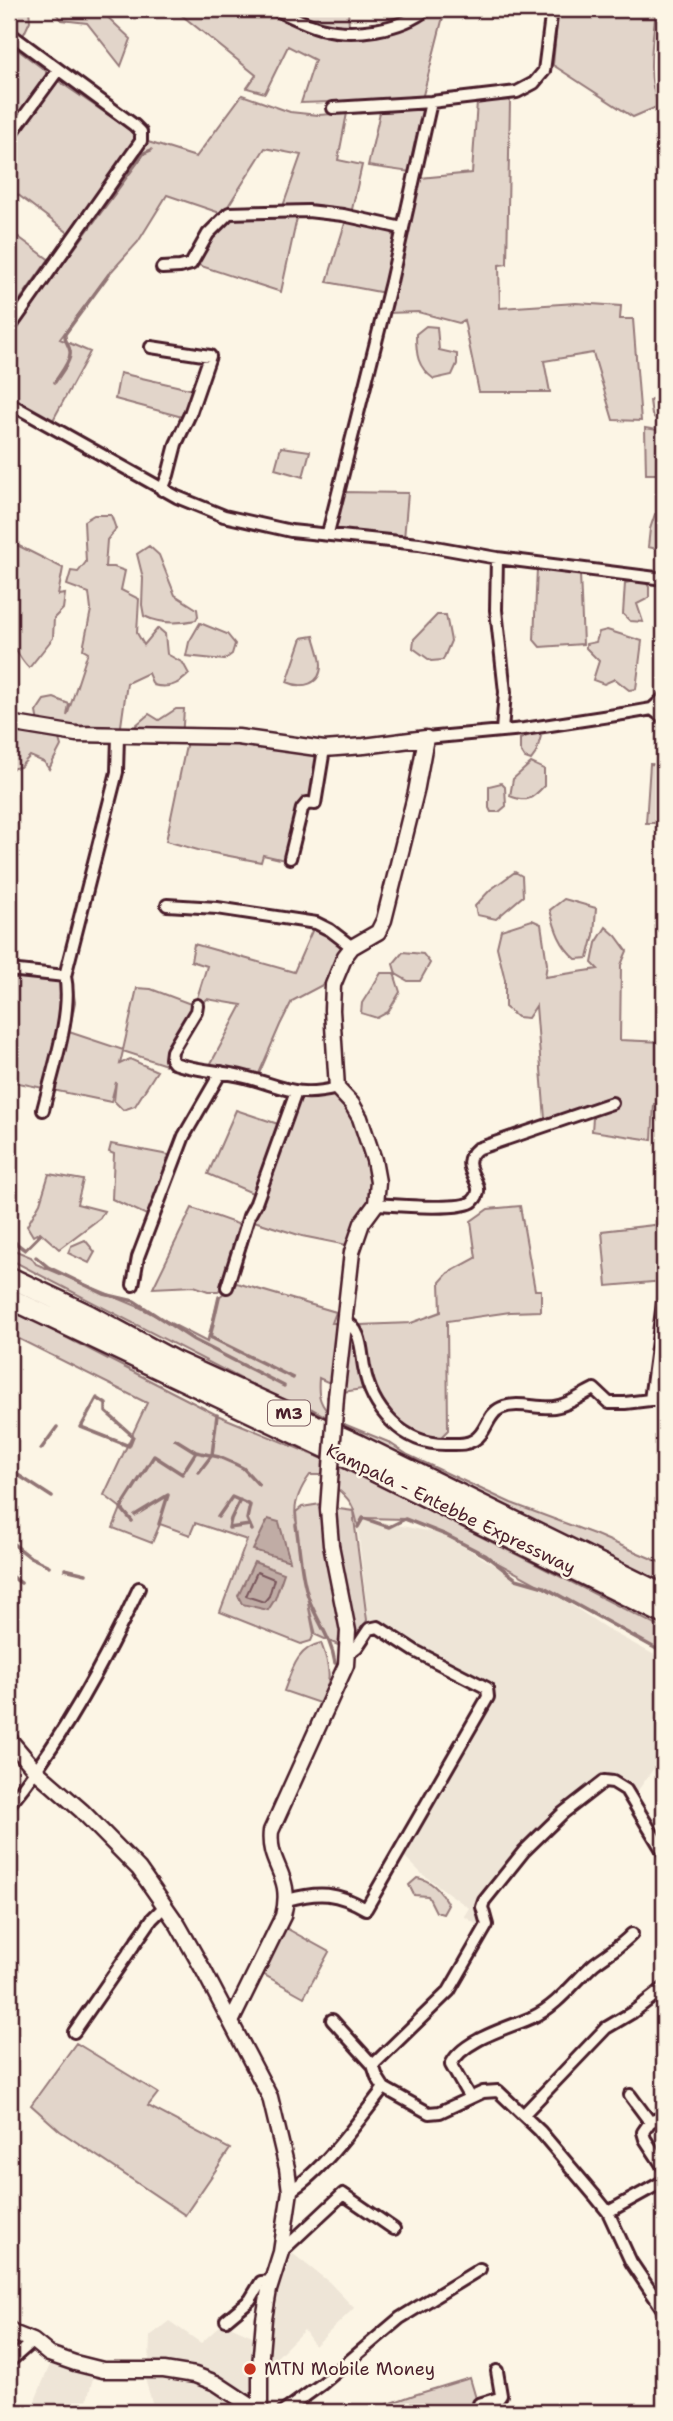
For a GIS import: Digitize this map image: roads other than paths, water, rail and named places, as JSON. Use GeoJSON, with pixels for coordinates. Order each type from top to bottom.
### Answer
{"type":"FeatureCollection","features":[{"type":"Feature","properties":{"kind":"highway","name":"M3"},"geometry":{"type":"LineString","coordinates":[[9,1276],[176,1362],[359,1445],[660,1592]]}},
{"type":"Feature","properties":{"kind":"highway","name":"Kampala - Entebbe Expressway"},"geometry":{"type":"LineString","coordinates":[[9,1298],[339,1454],[664,1614]]}},
{"type":"Feature","properties":{"kind":"street"},"geometry":{"type":"LineString","coordinates":[[274,9],[321,29],[346,32],[373,30],[412,19],[427,9]]}},
{"type":"Feature","properties":{"kind":"street"},"geometry":{"type":"LineString","coordinates":[[333,108],[431,102],[517,92],[534,83],[544,71],[552,9]]}},
{"type":"Feature","properties":{"kind":"street"},"geometry":{"type":"LineString","coordinates":[[9,33],[141,132],[141,141],[9,329]]}},
{"type":"Feature","properties":{"kind":"street"},"geometry":{"type":"LineString","coordinates":[[9,137],[58,70]]}},
{"type":"Feature","properties":{"kind":"street"},"geometry":{"type":"LineString","coordinates":[[328,533],[391,282],[431,102]]}},
{"type":"Feature","properties":{"kind":"street"},"geometry":{"type":"LineString","coordinates":[[162,268],[191,264],[208,234],[229,213],[308,211],[343,215],[402,228]]}},
{"type":"Feature","properties":{"kind":"street"},"geometry":{"type":"LineString","coordinates":[[151,347],[210,356],[190,414],[176,444],[169,475],[162,489]]}},
{"type":"Feature","properties":{"kind":"street"},"geometry":{"type":"LineString","coordinates":[[9,403],[162,489],[224,516],[291,531],[419,544],[497,558],[664,579]]}},
{"type":"Feature","properties":{"kind":"street"},"geometry":{"type":"LineString","coordinates":[[497,558],[496,610],[505,692],[502,731]]}},
{"type":"Feature","properties":{"kind":"street"},"geometry":{"type":"LineString","coordinates":[[9,723],[52,732],[118,737],[238,737],[324,749],[502,731],[652,709],[664,698]]}},
{"type":"Feature","properties":{"kind":"street"},"geometry":{"type":"LineString","coordinates":[[652,709],[664,718]]}},
{"type":"Feature","properties":{"kind":"street"},"geometry":{"type":"LineString","coordinates":[[43,1110],[65,1014],[68,986],[65,976],[117,772],[118,737]]}},
{"type":"Feature","properties":{"kind":"street"},"geometry":{"type":"LineString","coordinates":[[231,2022],[278,1927],[287,1900],[285,1881],[272,1851],[271,1831],[346,1665],[348,1654],[348,1631],[331,1545],[328,1509],[336,1397],[352,1252],[362,1223],[376,1204],[378,1182],[368,1140],[352,1104],[337,1088],[333,985],[345,956],[352,947],[378,932],[384,920],[416,792],[426,738]]}},
{"type":"Feature","properties":{"kind":"street"},"geometry":{"type":"LineString","coordinates":[[290,858],[302,809],[307,803],[315,804],[324,749]]}},
{"type":"Feature","properties":{"kind":"street"},"geometry":{"type":"LineString","coordinates":[[167,905],[228,909],[316,923],[324,925],[352,947]]}},
{"type":"Feature","properties":{"kind":"street"},"geometry":{"type":"LineString","coordinates":[[9,970],[65,976]]}},
{"type":"Feature","properties":{"kind":"street"},"geometry":{"type":"LineString","coordinates":[[197,1005],[172,1051],[171,1059],[174,1063],[247,1077],[296,1092],[309,1093],[337,1088]]}},
{"type":"Feature","properties":{"kind":"street"},"geometry":{"type":"LineString","coordinates":[[133,1285],[138,1257],[184,1136],[221,1072]]}},
{"type":"Feature","properties":{"kind":"street"},"geometry":{"type":"LineString","coordinates":[[227,1287],[249,1216],[296,1092]]}},
{"type":"Feature","properties":{"kind":"street"},"geometry":{"type":"LineString","coordinates":[[376,1204],[465,1206],[473,1201],[477,1193],[477,1184],[468,1163],[470,1155],[477,1149],[612,1103]]}},
{"type":"Feature","properties":{"kind":"street"},"geometry":{"type":"LineString","coordinates":[[650,1400],[664,1295]]}},
{"type":"Feature","properties":{"kind":"street"},"geometry":{"type":"LineString","coordinates":[[344,1321],[357,1331],[367,1387],[375,1401],[402,1431],[433,1444],[466,1444],[476,1439],[497,1410],[510,1405],[559,1406],[594,1389],[609,1402],[664,1400]]}},
{"type":"Feature","properties":{"kind":"street"},"geometry":{"type":"LineString","coordinates":[[9,1805],[36,1771],[112,1643],[139,1588]]}},
{"type":"Feature","properties":{"kind":"street"},"geometry":{"type":"LineString","coordinates":[[287,1900],[323,1894],[348,1898],[366,1909],[488,1697],[487,1688],[415,1651],[378,1627],[369,1629],[357,1647],[348,1654]]}},
{"type":"Feature","properties":{"kind":"street"},"geometry":{"type":"LineString","coordinates":[[9,1739],[36,1771],[82,1811],[139,1868],[165,1906],[270,2097],[290,2191],[281,2252],[271,2281],[263,2331],[260,2412]]}},
{"type":"Feature","properties":{"kind":"street"},"geometry":{"type":"LineString","coordinates":[[373,2064],[449,1991],[487,1925],[482,1907],[484,1901],[524,1851],[564,1813],[604,1781],[613,1782],[626,1790],[664,1853]]}},
{"type":"Feature","properties":{"kind":"street"},"geometry":{"type":"LineString","coordinates":[[75,2032],[152,1919],[165,1906]]}},
{"type":"Feature","properties":{"kind":"street"},"geometry":{"type":"LineString","coordinates":[[470,2098],[451,2065],[460,2053],[502,2028],[533,2017],[550,2006],[632,1934]]}},
{"type":"Feature","properties":{"kind":"street"},"geometry":{"type":"LineString","coordinates":[[523,2115],[606,2028],[633,2012],[664,1988]]}},
{"type":"Feature","properties":{"kind":"street"},"geometry":{"type":"LineString","coordinates":[[332,2020],[373,2064],[384,2088],[429,2113],[440,2112],[491,2090],[498,2091],[540,2131],[608,2212],[631,2262],[664,2311]]}},
{"type":"Feature","properties":{"kind":"street"},"geometry":{"type":"LineString","coordinates":[[290,2191],[304,2183],[384,2088]]}},
{"type":"Feature","properties":{"kind":"street"},"geometry":{"type":"LineString","coordinates":[[630,2095],[650,2122]]}},
{"type":"Feature","properties":{"kind":"street"},"geometry":{"type":"LineString","coordinates":[[664,2116],[650,2122],[643,2132],[664,2168]]}},
{"type":"Feature","properties":{"kind":"street"},"geometry":{"type":"LineString","coordinates":[[608,2212],[664,2181]]}},
{"type":"Feature","properties":{"kind":"street"},"geometry":{"type":"LineString","coordinates":[[281,2252],[343,2194],[394,2229]]}},
{"type":"Feature","properties":{"kind":"street"},"geometry":{"type":"LineString","coordinates":[[282,2412],[322,2384],[400,2318],[480,2269]]}},
{"type":"Feature","properties":{"kind":"street"},"geometry":{"type":"LineString","coordinates":[[226,2320],[250,2300],[261,2282],[271,2281]]}},
{"type":"Feature","properties":{"kind":"street"},"geometry":{"type":"LineString","coordinates":[[11,2360],[11,2331],[33,2341],[49,2354],[103,2370],[163,2370],[195,2375],[216,2383],[260,2412]]}},
{"type":"Feature","properties":{"kind":"street"},"geometry":{"type":"LineString","coordinates":[[11,2360],[33,2341]]}},
{"type":"Feature","properties":{"kind":"street"},"geometry":{"type":"LineString","coordinates":[[478,2412],[479,2404],[501,2395],[497,2371]]}},
{"type":"Feature","properties":{"kind":"water"},"geometry":{"type":"Polygon","coordinates":[[[268,1519],[279,1522],[290,1561],[253,1550],[268,1519]]]}},
{"type":"Feature","properties":{"kind":"water"},"geometry":{"type":"Polygon","coordinates":[[[254,1562],[284,1573],[268,1610],[242,1604],[238,1596],[254,1562]]]}},
{"type":"Feature","properties":{"kind":"waterway"},"geometry":{"type":"LineString","coordinates":[[51,279],[144,153],[151,150]]}},
{"type":"Feature","properties":{"kind":"waterway"},"geometry":{"type":"LineString","coordinates":[[68,234],[106,182]]}},
{"type":"Feature","properties":{"kind":"waterway"},"geometry":{"type":"LineString","coordinates":[[10,315],[50,259]]}},
{"type":"Feature","properties":{"kind":"waterway"},"geometry":{"type":"LineString","coordinates":[[55,382],[70,355],[65,334],[109,274]]}},
{"type":"Feature","properties":{"kind":"waterway"},"geometry":{"type":"LineString","coordinates":[[9,1238],[25,1250],[40,1235]]}},
{"type":"Feature","properties":{"kind":"waterway"},"geometry":{"type":"LineString","coordinates":[[36,1257],[48,1267],[104,1294],[134,1301],[194,1340],[284,1386]]}},
{"type":"Feature","properties":{"kind":"waterway"},"geometry":{"type":"LineString","coordinates":[[219,1297],[210,1337],[293,1378]]}},
{"type":"Feature","properties":{"kind":"waterway"},"geometry":{"type":"LineString","coordinates":[[97,1398],[106,1404],[106,1412],[133,1436],[129,1446],[81,1427],[97,1398]]}},
{"type":"Feature","properties":{"kind":"waterway"},"geometry":{"type":"LineString","coordinates":[[305,1402],[307,1407],[325,1417]]}},
{"type":"Feature","properties":{"kind":"waterway"},"geometry":{"type":"LineString","coordinates":[[199,1472],[212,1455],[217,1415]]}},
{"type":"Feature","properties":{"kind":"waterway"},"geometry":{"type":"LineString","coordinates":[[41,1449],[57,1427]]}},
{"type":"Feature","properties":{"kind":"waterway"},"geometry":{"type":"LineString","coordinates":[[175,1439],[196,1452],[219,1457],[243,1468],[259,1485]]}},
{"type":"Feature","properties":{"kind":"waterway"},"geometry":{"type":"LineString","coordinates":[[132,1521],[121,1508],[154,1456],[182,1474],[196,1452]]}},
{"type":"Feature","properties":{"kind":"waterway"},"geometry":{"type":"LineString","coordinates":[[18,1475],[52,1497]]}},
{"type":"Feature","properties":{"kind":"waterway"},"geometry":{"type":"LineString","coordinates":[[135,1515],[168,1495],[159,1524]]}},
{"type":"Feature","properties":{"kind":"waterway"},"geometry":{"type":"LineString","coordinates":[[218,1517],[232,1497],[250,1505],[247,1519],[252,1530]]}},
{"type":"Feature","properties":{"kind":"waterway"},"geometry":{"type":"LineString","coordinates":[[240,1500],[229,1528],[250,1525]]}},
{"type":"Feature","properties":{"kind":"waterway"},"geometry":{"type":"LineString","coordinates":[[358,1527],[363,1518],[389,1527],[405,1519],[446,1535],[485,1555],[516,1579],[544,1587],[664,1653]]}},
{"type":"Feature","properties":{"kind":"waterway"},"geometry":{"type":"LineString","coordinates":[[296,1525],[307,1593],[328,1639],[335,1663]]}},
{"type":"Feature","properties":{"kind":"waterway"},"geometry":{"type":"LineString","coordinates":[[12,1543],[30,1557],[49,1566]]}},
{"type":"Feature","properties":{"kind":"waterway"},"geometry":{"type":"LineString","coordinates":[[65,1569],[86,1574]]}},
{"type":"Feature","properties":{"kind":"waterway"},"geometry":{"type":"LineString","coordinates":[[9,1575],[21,1583]]}},
{"type":"Feature","properties":{"kind":"place","name":"MTN Mobile Money"},"geometry":{"type":"Point","coordinates":[250,2369]}}]}
